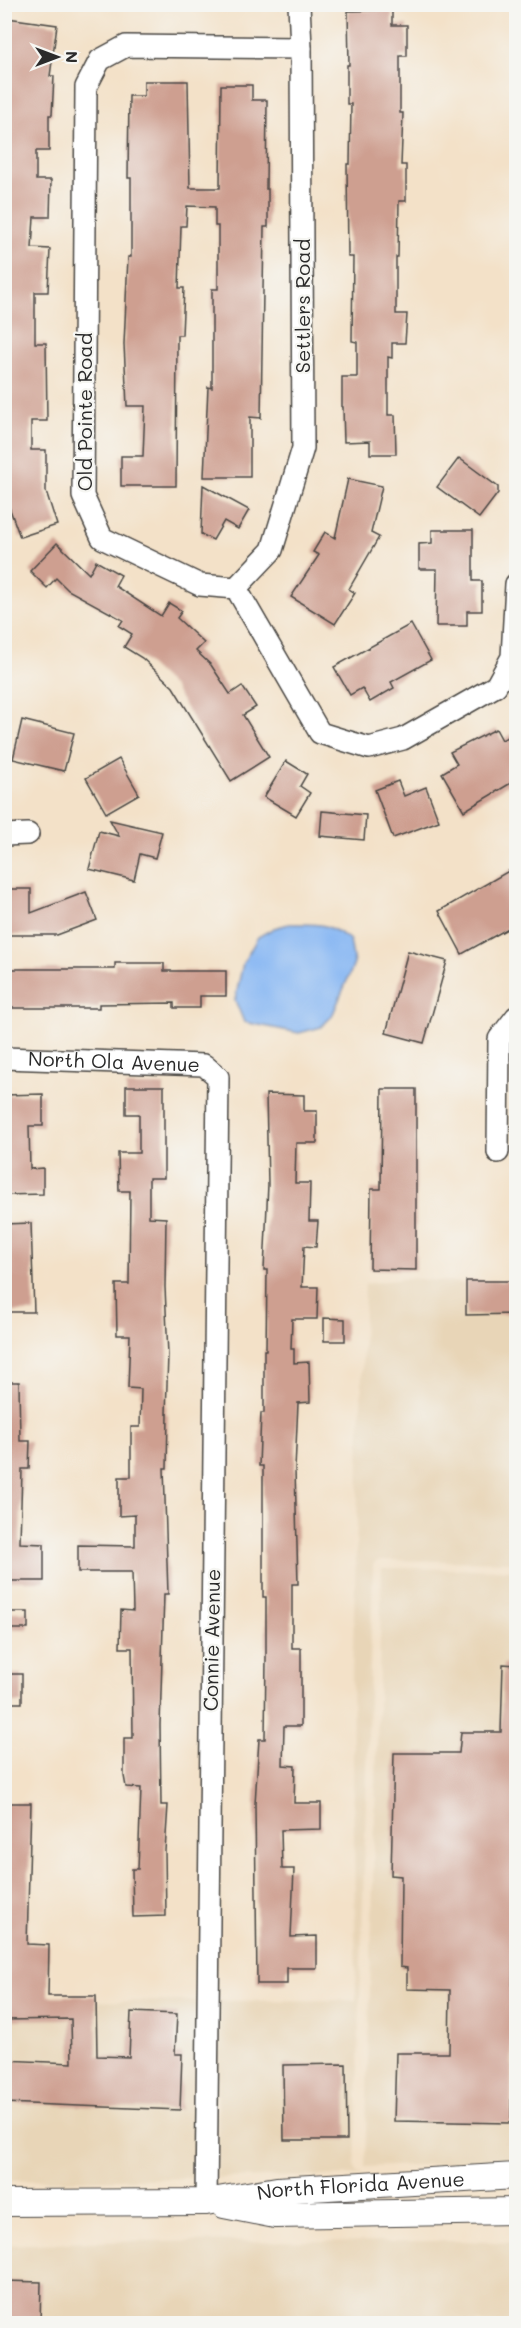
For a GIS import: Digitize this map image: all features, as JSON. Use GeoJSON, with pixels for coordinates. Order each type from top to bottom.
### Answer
{"type":"FeatureCollection","features":[{"type":"Feature","properties":{"kind":"main road","name":"North Florida Avenue"},"geometry":{"type":"LineString","coordinates":[[4,2203],[206,2202],[277,2190],[516,2176]]}},
{"type":"Feature","properties":{"kind":"main road","name":"North Florida Avenue"},"geometry":{"type":"LineString","coordinates":[[206,2202],[275,2215],[516,2211]]}},
{"type":"Feature","properties":{"kind":"street","name":"Settlers Road"},"geometry":{"type":"LineString","coordinates":[[236,588],[272,550],[303,447],[299,4]]}},
{"type":"Feature","properties":{"kind":"street","name":"Old Pointe Road"},"geometry":{"type":"LineString","coordinates":[[236,588],[200,585],[102,538],[83,496],[86,87],[100,60],[126,46],[301,48]]}},
{"type":"Feature","properties":{"kind":"street"},"geometry":{"type":"LineString","coordinates":[[236,588],[320,733],[369,748],[403,739],[495,686],[512,657],[516,584]]}},
{"type":"Feature","properties":{"kind":"street"},"geometry":{"type":"LineString","coordinates":[[4,835],[27,834]]}},
{"type":"Feature","properties":{"kind":"street"},"geometry":{"type":"LineString","coordinates":[[498,1152],[499,1039],[516,1017]]}},
{"type":"Feature","properties":{"kind":"street","name":"North Ola Avenue"},"geometry":{"type":"LineString","coordinates":[[4,1058],[204,1065],[218,1077]]}},
{"type":"Feature","properties":{"kind":"street","name":"Connie Avenue"},"geometry":{"type":"LineString","coordinates":[[206,2202],[218,1077]]}},
{"type":"Feature","properties":{"kind":"shaded area"},"geometry":{"type":"Polygon","coordinates":[[[410,1278],[460,1283],[516,1298],[516,1562],[382,1560],[376,1561],[373,1565],[355,2167],[362,2175],[217,2178],[219,2001],[356,2000],[352,1675],[365,1284],[410,1278]]]}},
{"type":"Feature","properties":{"kind":"shaded area"},"geometry":{"type":"Polygon","coordinates":[[[382,1568],[516,1570],[516,2161],[365,2167],[382,1568]]]}},
{"type":"Feature","properties":{"kind":"shaded area"},"geometry":{"type":"Polygon","coordinates":[[[197,2001],[195,2178],[5,2181],[4,2002],[197,2001]]]}},
{"type":"Feature","properties":{"kind":"shaded area"},"geometry":{"type":"Polygon","coordinates":[[[464,2241],[516,2243],[516,2323],[5,2323],[4,2245],[91,2242],[464,2241]]]}},
{"type":"Feature","properties":{"kind":"water"},"geometry":{"type":"Polygon","coordinates":[[[289,924],[321,925],[342,934],[350,940],[354,964],[332,1016],[321,1027],[299,1033],[244,1022],[235,1000],[243,963],[258,937],[274,928],[289,924]]]}},
{"type":"Feature","properties":{"kind":"building"},"geometry":{"type":"Polygon","coordinates":[[[392,10],[392,25],[407,25],[407,56],[400,56],[400,113],[403,113],[401,165],[406,165],[406,201],[399,201],[396,314],[407,314],[405,343],[392,343],[392,358],[388,357],[388,415],[395,415],[396,454],[370,454],[370,441],[344,442],[342,407],[342,377],[357,377],[357,342],[352,341],[353,257],[348,257],[347,164],[350,164],[351,104],[347,104],[348,11],[392,10]]]}},
{"type":"Feature","properties":{"kind":"building"},"geometry":{"type":"Polygon","coordinates":[[[7,18],[57,25],[50,76],[54,76],[52,115],[49,115],[49,151],[36,151],[36,180],[51,180],[50,217],[34,217],[32,248],[50,249],[48,292],[35,292],[35,343],[46,343],[47,421],[31,421],[31,450],[46,450],[46,491],[57,525],[20,537],[4,493],[4,39],[7,18]]]}},
{"type":"Feature","properties":{"kind":"building"},"geometry":{"type":"Polygon","coordinates":[[[144,81],[188,81],[190,188],[220,188],[221,85],[252,85],[252,100],[267,100],[268,227],[264,227],[261,418],[250,417],[250,477],[204,477],[208,387],[212,388],[212,289],[218,289],[218,226],[215,226],[215,207],[187,206],[186,226],[181,226],[179,288],[184,288],[182,335],[177,335],[176,486],[121,486],[121,456],[143,456],[145,406],[127,406],[124,344],[128,257],[131,257],[131,178],[128,178],[129,96],[144,96],[144,81]]]}},
{"type":"Feature","properties":{"kind":"building"},"geometry":{"type":"Polygon","coordinates":[[[459,458],[498,487],[498,493],[479,518],[437,487],[459,458]]]}},
{"type":"Feature","properties":{"kind":"building"},"geometry":{"type":"Polygon","coordinates":[[[348,479],[382,486],[371,533],[379,537],[349,589],[355,593],[335,624],[291,597],[319,555],[313,552],[325,532],[335,538],[348,479]]]}},
{"type":"Feature","properties":{"kind":"building"},"geometry":{"type":"Polygon","coordinates":[[[203,485],[249,510],[238,529],[224,521],[213,540],[201,534],[203,485]]]}},
{"type":"Feature","properties":{"kind":"building"},"geometry":{"type":"Polygon","coordinates":[[[432,530],[473,530],[473,581],[482,581],[482,611],[467,611],[467,626],[436,626],[437,569],[419,569],[419,544],[432,543],[432,530]]]}},
{"type":"Feature","properties":{"kind":"building"},"geometry":{"type":"Polygon","coordinates":[[[57,543],[89,574],[96,561],[121,575],[115,586],[161,616],[169,603],[182,611],[177,618],[204,643],[196,651],[211,665],[230,694],[242,686],[256,707],[243,715],[269,757],[231,781],[173,687],[142,658],[124,647],[132,634],[119,626],[123,620],[68,590],[56,578],[47,588],[30,571],[57,543]]]}},
{"type":"Feature","properties":{"kind":"building"},"geometry":{"type":"Polygon","coordinates":[[[411,624],[431,660],[391,682],[394,688],[370,702],[362,688],[350,695],[334,667],[411,624]]]}},
{"type":"Feature","properties":{"kind":"building"},"geometry":{"type":"Polygon","coordinates":[[[22,720],[74,733],[64,771],[13,759],[22,720]]]}},
{"type":"Feature","properties":{"kind":"building"},"geometry":{"type":"Polygon","coordinates":[[[496,729],[502,740],[516,732],[516,780],[464,811],[442,773],[457,764],[450,752],[496,729]]]}},
{"type":"Feature","properties":{"kind":"building"},"geometry":{"type":"Polygon","coordinates":[[[119,759],[139,794],[106,813],[86,778],[119,759]]]}},
{"type":"Feature","properties":{"kind":"building"},"geometry":{"type":"Polygon","coordinates":[[[286,761],[307,774],[300,786],[310,793],[296,816],[264,797],[286,761]]]}},
{"type":"Feature","properties":{"kind":"building"},"geometry":{"type":"Polygon","coordinates":[[[398,781],[404,796],[426,787],[439,821],[393,838],[375,790],[398,781]]]}},
{"type":"Feature","properties":{"kind":"building"},"geometry":{"type":"Polygon","coordinates":[[[322,811],[366,815],[364,840],[320,836],[322,811]]]}},
{"type":"Feature","properties":{"kind":"building"},"geometry":{"type":"Polygon","coordinates":[[[110,820],[162,832],[155,858],[140,854],[134,880],[89,869],[99,831],[119,836],[110,820]]]}},
{"type":"Feature","properties":{"kind":"building"},"geometry":{"type":"Polygon","coordinates":[[[512,869],[516,878],[516,924],[462,954],[439,911],[512,869]]]}},
{"type":"Feature","properties":{"kind":"building"},"geometry":{"type":"Polygon","coordinates":[[[4,889],[31,889],[31,913],[86,892],[97,920],[57,935],[4,935],[4,889]]]}},
{"type":"Feature","properties":{"kind":"building"},"geometry":{"type":"Polygon","coordinates":[[[408,951],[447,961],[424,1043],[386,1033],[408,951]]]}},
{"type":"Feature","properties":{"kind":"building"},"geometry":{"type":"Polygon","coordinates":[[[115,963],[164,963],[164,971],[226,971],[226,996],[200,996],[200,1008],[174,1008],[174,1003],[99,1004],[99,1008],[4,1008],[4,969],[115,969],[115,963]]]}},
{"type":"Feature","properties":{"kind":"building"},"geometry":{"type":"Polygon","coordinates":[[[126,1086],[164,1086],[164,1178],[149,1178],[149,1217],[166,1218],[165,1287],[168,1355],[167,1468],[164,1468],[168,1594],[164,1594],[160,1725],[161,1805],[168,1805],[165,1851],[166,1916],[133,1917],[132,1869],[138,1869],[141,1788],[126,1787],[124,1776],[124,1738],[133,1738],[132,1648],[120,1648],[121,1610],[133,1611],[132,1572],[78,1572],[78,1545],[135,1546],[135,1515],[119,1516],[119,1477],[131,1477],[131,1427],[140,1427],[141,1389],[128,1388],[130,1335],[117,1335],[116,1284],[129,1284],[130,1191],[119,1191],[118,1153],[139,1153],[139,1114],[126,1114],[126,1086]]]}},
{"type":"Feature","properties":{"kind":"building"},"geometry":{"type":"Polygon","coordinates":[[[382,1089],[416,1089],[416,1270],[370,1269],[371,1189],[381,1189],[382,1089]]]}},
{"type":"Feature","properties":{"kind":"building"},"geometry":{"type":"Polygon","coordinates":[[[43,1094],[43,1126],[29,1126],[30,1169],[43,1168],[43,1194],[4,1195],[4,1095],[43,1094]]]}},
{"type":"Feature","properties":{"kind":"building"},"geometry":{"type":"Polygon","coordinates":[[[266,1094],[304,1095],[304,1111],[317,1111],[317,1143],[296,1143],[295,1183],[310,1183],[309,1221],[318,1221],[316,1247],[304,1246],[302,1287],[318,1287],[317,1319],[292,1319],[291,1349],[294,1349],[294,1363],[309,1362],[310,1402],[298,1403],[295,1469],[298,1584],[292,1584],[292,1648],[301,1648],[301,1726],[284,1726],[283,1765],[295,1766],[294,1803],[321,1803],[321,1829],[281,1830],[282,1869],[294,1869],[291,1937],[317,1936],[317,1968],[287,1968],[287,1984],[257,1984],[255,1804],[259,1739],[265,1739],[266,1658],[266,1597],[263,1597],[263,1466],[259,1466],[261,1413],[264,1413],[264,1350],[266,1350],[267,1270],[264,1270],[268,1184],[266,1094]]]}},
{"type":"Feature","properties":{"kind":"building"},"geometry":{"type":"Polygon","coordinates":[[[31,1223],[34,1312],[4,1312],[4,1224],[31,1223]]]}},
{"type":"Feature","properties":{"kind":"building"},"geometry":{"type":"Polygon","coordinates":[[[466,1281],[516,1281],[516,1314],[466,1315],[466,1281]]]}},
{"type":"Feature","properties":{"kind":"building"},"geometry":{"type":"Polygon","coordinates":[[[324,1318],[345,1319],[345,1341],[324,1341],[324,1318]]]}},
{"type":"Feature","properties":{"kind":"building"},"geometry":{"type":"Polygon","coordinates":[[[4,1382],[19,1382],[20,1441],[30,1441],[29,1469],[22,1469],[20,1543],[44,1544],[44,1581],[4,1581],[4,1382]]]}},
{"type":"Feature","properties":{"kind":"building"},"geometry":{"type":"Polygon","coordinates":[[[4,1612],[28,1612],[28,1629],[4,1629],[4,1612]]]}},
{"type":"Feature","properties":{"kind":"building"},"geometry":{"type":"Polygon","coordinates":[[[503,1664],[516,1665],[511,2123],[394,2121],[396,2053],[449,2053],[450,1990],[407,1989],[407,1968],[400,1967],[401,1876],[391,1875],[394,1753],[459,1753],[461,1732],[501,1732],[503,1664]]]}},
{"type":"Feature","properties":{"kind":"building"},"geometry":{"type":"Polygon","coordinates":[[[4,1674],[22,1674],[22,1703],[4,1703],[4,1674]]]}},
{"type":"Feature","properties":{"kind":"building"},"geometry":{"type":"Polygon","coordinates":[[[4,1803],[31,1803],[27,1944],[49,1945],[48,1996],[96,1996],[97,2056],[129,2057],[131,2012],[177,2014],[175,2054],[182,2054],[180,2110],[4,2103],[4,2060],[72,2063],[71,2019],[4,2020],[4,1803]]]}},
{"type":"Feature","properties":{"kind":"building"},"geometry":{"type":"Polygon","coordinates":[[[346,2064],[347,2140],[284,2140],[283,2065],[346,2064]]]}},
{"type":"Feature","properties":{"kind":"building"},"geometry":{"type":"Polygon","coordinates":[[[4,2281],[41,2282],[40,2324],[4,2324],[4,2281]]]}}]}
